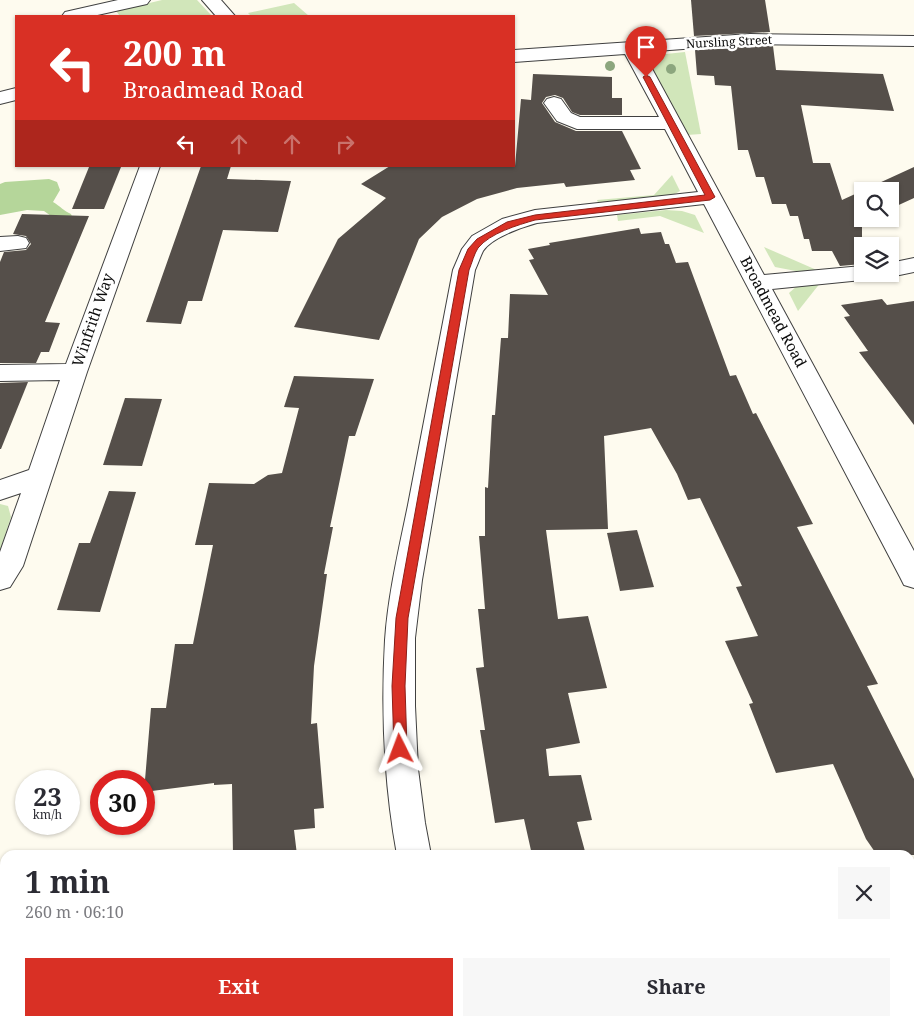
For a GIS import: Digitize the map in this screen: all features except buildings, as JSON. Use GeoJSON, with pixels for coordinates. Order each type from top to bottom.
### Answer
{"type":"FeatureCollection","features":[{"type":"Feature","properties":{"kind":"street"},"geometry":{"type":"LineString","coordinates":[[75,15],[141,0]]}},
{"type":"Feature","properties":{"kind":"street"},"geometry":{"type":"LineString","coordinates":[[211,0],[225,15]]}},
{"type":"Feature","properties":{"kind":"street","name":"Nursling Street"},"geometry":{"type":"LineString","coordinates":[[515,56],[750,39],[914,41]]}},
{"type":"Feature","properties":{"kind":"street","name":"Broadmead Road"},"geometry":{"type":"LineString","coordinates":[[631,47],[670,123],[911,566]]}},
{"type":"Feature","properties":{"kind":"street"},"geometry":{"type":"LineString","coordinates":[[0,98],[15,94]]}},
{"type":"Feature","properties":{"kind":"street"},"geometry":{"type":"LineString","coordinates":[[554,103],[564,117],[577,124],[670,123]]}},
{"type":"Feature","properties":{"kind":"street","name":"Winfrith Way"},"geometry":{"type":"LineString","coordinates":[[0,579],[9,566],[42,476],[75,372],[150,167]]}},
{"type":"Feature","properties":{"kind":"street"},"geometry":{"type":"LineString","coordinates":[[413,850],[408,823],[400,735],[398,686],[402,618],[464,270],[473,249],[480,241],[504,226],[535,218],[710,197]]}},
{"type":"Feature","properties":{"kind":"street"},"geometry":{"type":"LineString","coordinates":[[899,268],[914,265]]}},
{"type":"Feature","properties":{"kind":"street"},"geometry":{"type":"LineString","coordinates":[[758,283],[854,273]]}},
{"type":"Feature","properties":{"kind":"street"},"geometry":{"type":"LineString","coordinates":[[0,373],[75,372]]}},
{"type":"Feature","properties":{"kind":"street"},"geometry":{"type":"LineString","coordinates":[[0,490],[42,476]]}},
{"type":"Feature","properties":{"kind":"green space"},"geometry":{"type":"Polygon","coordinates":[[[162,0],[197,0],[211,15],[119,15],[116,11],[162,0]]]}},
{"type":"Feature","properties":{"kind":"green space"},"geometry":{"type":"Polygon","coordinates":[[[294,3],[308,15],[250,15],[248,13],[294,3]]]}},
{"type":"Feature","properties":{"kind":"green space"},"geometry":{"type":"Polygon","coordinates":[[[685,52],[701,134],[687,135],[652,67],[656,55],[685,52]]]}},
{"type":"Feature","properties":{"kind":"green space"},"geometry":{"type":"Polygon","coordinates":[[[672,175],[680,191],[673,195],[599,205],[597,200],[654,195],[672,175]]]}},
{"type":"Feature","properties":{"kind":"green space"},"geometry":{"type":"Polygon","coordinates":[[[49,179],[57,182],[60,190],[53,202],[71,214],[73,219],[58,221],[44,211],[27,210],[0,215],[0,184],[49,179]]]}},
{"type":"Feature","properties":{"kind":"green space"},"geometry":{"type":"Polygon","coordinates":[[[666,210],[682,211],[695,215],[704,233],[660,216],[618,221],[617,215],[666,210]]]}},
{"type":"Feature","properties":{"kind":"green space"},"geometry":{"type":"Polygon","coordinates":[[[764,247],[819,271],[801,272],[775,267],[764,247]]]}},
{"type":"Feature","properties":{"kind":"green space"},"geometry":{"type":"Polygon","coordinates":[[[821,282],[798,311],[789,293],[797,286],[821,282]]]}},
{"type":"Feature","properties":{"kind":"green space"},"geometry":{"type":"Polygon","coordinates":[[[0,504],[8,506],[11,517],[0,551],[0,504]]]}},
{"type":"Feature","properties":{"kind":"route"},"geometry":{"type":"LineString","coordinates":[[400,749],[398,686],[402,618],[464,270],[473,249],[480,241],[510,224],[535,218],[710,197],[646,77]]}}]}
